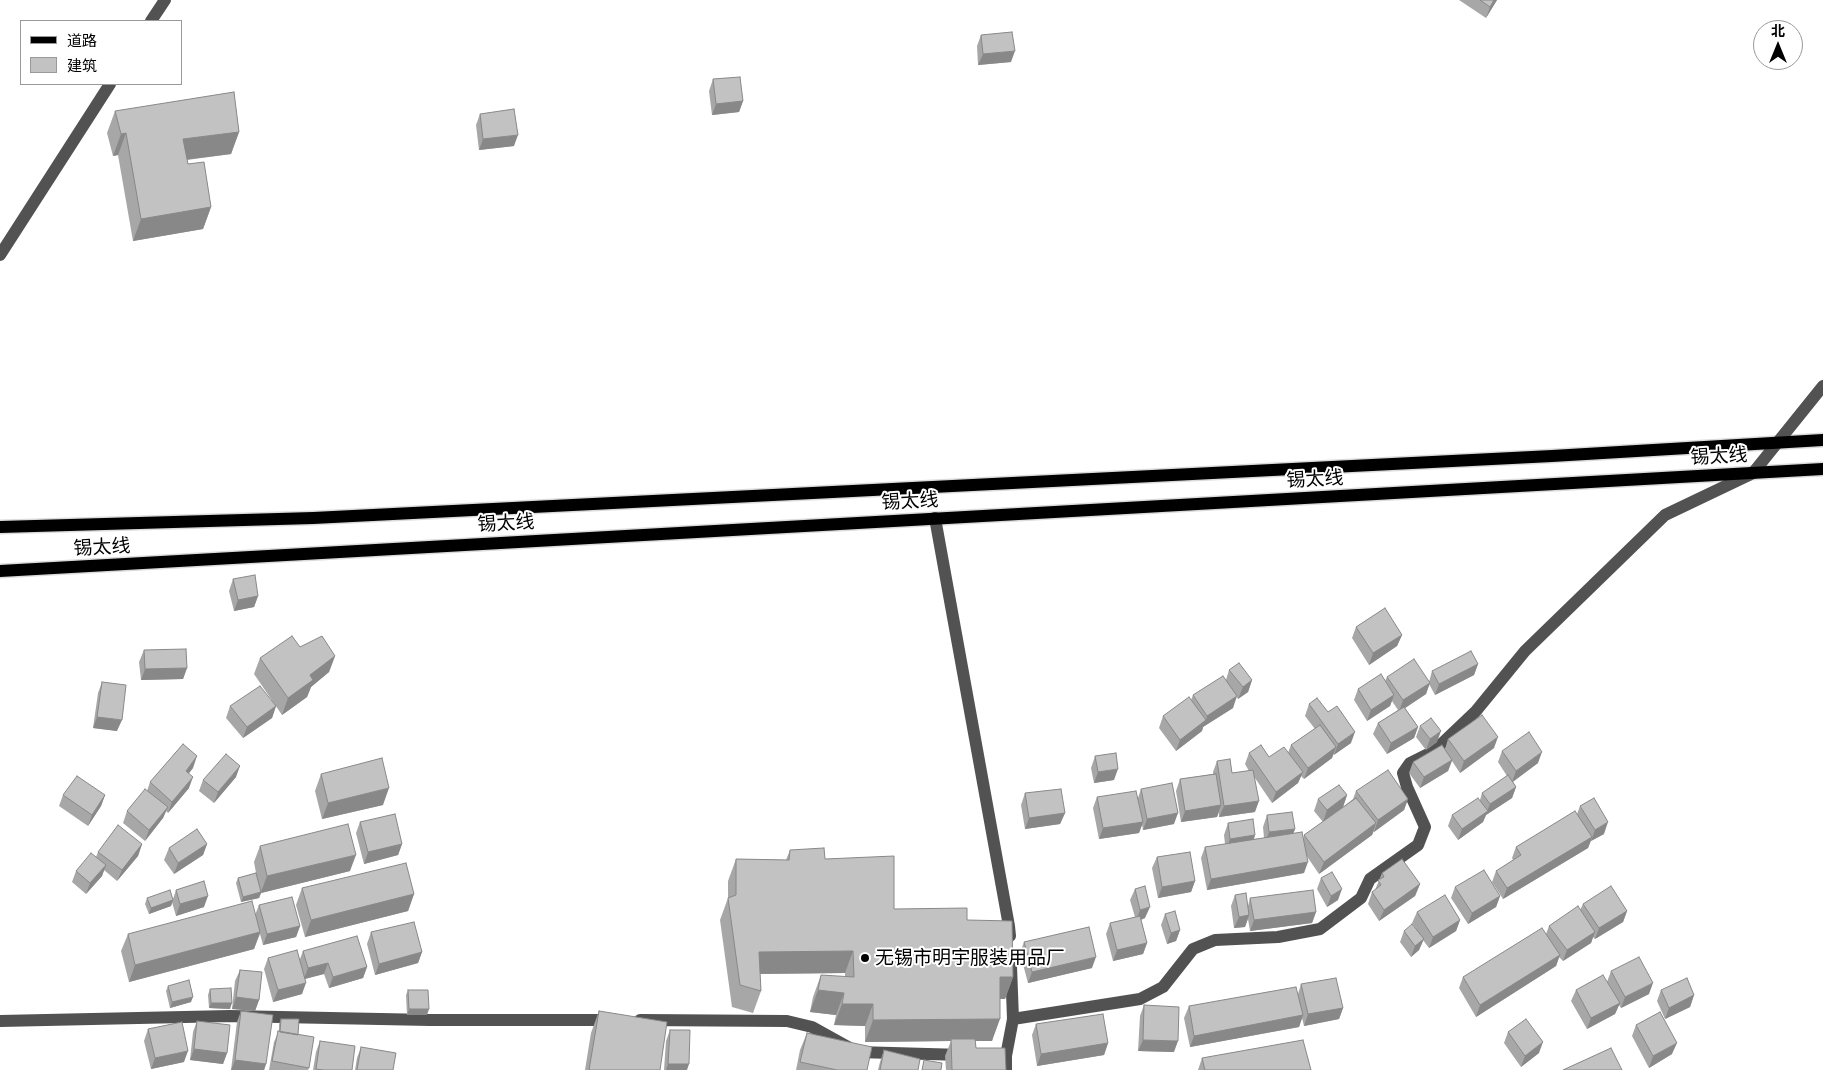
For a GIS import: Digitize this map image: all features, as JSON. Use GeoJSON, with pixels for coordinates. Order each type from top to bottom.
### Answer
{"type":"FeatureCollection","features":[{"type":"Feature","properties":{"kind":"main road","name":"锡太线"},"geometry":{"type":"LineString","coordinates":[[0,527],[313,518],[1562,455],[1823,440]]}},
{"type":"Feature","properties":{"kind":"main road","name":"锡太线"},"geometry":{"type":"LineString","coordinates":[[0,571],[1823,469]]}},
{"type":"Feature","properties":{"kind":"street"},"geometry":{"type":"LineString","coordinates":[[152,20],[164,0]]}},
{"type":"Feature","properties":{"kind":"street"},"geometry":{"type":"LineString","coordinates":[[0,255],[109,85]]}},
{"type":"Feature","properties":{"kind":"street"},"geometry":{"type":"LineString","coordinates":[[1013,1019],[1140,999],[1164,986],[1193,948],[1215,940],[1278,937],[1320,929],[1361,898],[1370,880],[1418,845],[1425,827],[1407,787],[1403,773],[1410,763],[1434,751],[1476,710],[1525,651],[1666,514],[1753,473],[1823,386]]}},
{"type":"Feature","properties":{"kind":"street"},"geometry":{"type":"LineString","coordinates":[[935,518],[1009,926],[1013,1019],[1001,1056],[1006,1070]]}},
{"type":"Feature","properties":{"kind":"street"},"geometry":{"type":"LineString","coordinates":[[0,1021],[220,1016],[430,1020],[787,1021],[812,1027],[857,1052],[977,1055]]}},
{"type":"Feature","properties":{"kind":"building"},"geometry":{"type":"Polygon","coordinates":[[[1480,0],[1494,0],[1490,7],[1480,0]]]}},
{"type":"Feature","properties":{"kind":"building"},"geometry":{"type":"Polygon","coordinates":[[[1012,32],[1015,51],[983,54],[981,35],[1012,32]]]}},
{"type":"Feature","properties":{"kind":"building"},"geometry":{"type":"Polygon","coordinates":[[[740,77],[743,101],[716,104],[713,79],[740,77]]]}},
{"type":"Feature","properties":{"kind":"building"},"geometry":{"type":"Polygon","coordinates":[[[234,92],[239,132],[183,139],[188,164],[204,162],[211,207],[141,219],[126,133],[121,134],[115,111],[234,92]]]}},
{"type":"Feature","properties":{"kind":"building"},"geometry":{"type":"Polygon","coordinates":[[[514,109],[518,135],[483,139],[480,114],[514,109]]]}},
{"type":"Feature","properties":{"kind":"building"},"geometry":{"type":"Polygon","coordinates":[[[255,575],[258,596],[238,600],[233,579],[255,575]]]}},
{"type":"Feature","properties":{"kind":"building"},"geometry":{"type":"Polygon","coordinates":[[[1385,608],[1402,635],[1373,653],[1356,627],[1385,608]]]}},
{"type":"Feature","properties":{"kind":"building"},"geometry":{"type":"Polygon","coordinates":[[[292,636],[300,647],[322,636],[335,656],[310,675],[313,680],[288,698],[260,658],[292,636]]]}},
{"type":"Feature","properties":{"kind":"building"},"geometry":{"type":"Polygon","coordinates":[[[186,649],[187,668],[145,669],[144,650],[186,649]]]}},
{"type":"Feature","properties":{"kind":"building"},"geometry":{"type":"Polygon","coordinates":[[[1471,651],[1478,664],[1439,684],[1432,671],[1471,651]]]}},
{"type":"Feature","properties":{"kind":"building"},"geometry":{"type":"Polygon","coordinates":[[[1414,659],[1430,683],[1403,700],[1387,677],[1414,659]]]}},
{"type":"Feature","properties":{"kind":"building"},"geometry":{"type":"Polygon","coordinates":[[[1239,663],[1252,680],[1243,687],[1229,670],[1239,663]]]}},
{"type":"Feature","properties":{"kind":"building"},"geometry":{"type":"Polygon","coordinates":[[[1381,674],[1394,695],[1371,710],[1358,689],[1381,674]]]}},
{"type":"Feature","properties":{"kind":"building"},"geometry":{"type":"Polygon","coordinates":[[[1223,676],[1237,696],[1207,716],[1193,695],[1223,676]]]}},
{"type":"Feature","properties":{"kind":"building"},"geometry":{"type":"Polygon","coordinates":[[[102,682],[126,685],[122,720],[97,717],[102,682]]]}},
{"type":"Feature","properties":{"kind":"building"},"geometry":{"type":"Polygon","coordinates":[[[260,686],[276,706],[247,727],[230,706],[260,686]]]}},
{"type":"Feature","properties":{"kind":"building"},"geometry":{"type":"Polygon","coordinates":[[[1189,697],[1206,720],[1180,740],[1163,716],[1189,697]]]}},
{"type":"Feature","properties":{"kind":"building"},"geometry":{"type":"Polygon","coordinates":[[[1317,698],[1328,712],[1337,706],[1355,732],[1338,744],[1309,704],[1317,698]]]}},
{"type":"Feature","properties":{"kind":"building"},"geometry":{"type":"Polygon","coordinates":[[[1404,707],[1418,727],[1391,743],[1378,723],[1404,707]]]}},
{"type":"Feature","properties":{"kind":"building"},"geometry":{"type":"Polygon","coordinates":[[[1482,715],[1498,737],[1464,761],[1448,739],[1482,715]]]}},
{"type":"Feature","properties":{"kind":"building"},"geometry":{"type":"Polygon","coordinates":[[[1431,718],[1441,731],[1430,739],[1420,726],[1431,718]]]}},
{"type":"Feature","properties":{"kind":"building"},"geometry":{"type":"Polygon","coordinates":[[[1320,725],[1336,747],[1308,768],[1291,745],[1320,725]]]}},
{"type":"Feature","properties":{"kind":"building"},"geometry":{"type":"Polygon","coordinates":[[[1529,732],[1542,752],[1516,771],[1502,751],[1529,732]]]}},
{"type":"Feature","properties":{"kind":"building"},"geometry":{"type":"Polygon","coordinates":[[[183,744],[197,756],[186,771],[193,777],[172,802],[150,782],[183,744]]]}},
{"type":"Feature","properties":{"kind":"building"},"geometry":{"type":"Polygon","coordinates":[[[1261,745],[1269,757],[1284,747],[1303,772],[1276,792],[1249,753],[1261,745]]]}},
{"type":"Feature","properties":{"kind":"building"},"geometry":{"type":"Polygon","coordinates":[[[1442,745],[1452,760],[1424,777],[1413,762],[1442,745]]]}},
{"type":"Feature","properties":{"kind":"building"},"geometry":{"type":"Polygon","coordinates":[[[1116,753],[1118,769],[1098,772],[1095,756],[1116,753]]]}},
{"type":"Feature","properties":{"kind":"building"},"geometry":{"type":"Polygon","coordinates":[[[226,754],[240,766],[218,792],[203,780],[226,754]]]}},
{"type":"Feature","properties":{"kind":"building"},"geometry":{"type":"Polygon","coordinates":[[[382,758],[389,788],[328,803],[321,774],[382,758]]]}},
{"type":"Feature","properties":{"kind":"building"},"geometry":{"type":"Polygon","coordinates":[[[1230,759],[1232,773],[1253,770],[1259,801],[1224,806],[1217,761],[1230,759]]]}},
{"type":"Feature","properties":{"kind":"building"},"geometry":{"type":"Polygon","coordinates":[[[1388,770],[1408,799],[1378,820],[1356,791],[1388,770]]]}},
{"type":"Feature","properties":{"kind":"building"},"geometry":{"type":"Polygon","coordinates":[[[1216,774],[1221,805],[1185,811],[1180,779],[1216,774]]]}},
{"type":"Feature","properties":{"kind":"building"},"geometry":{"type":"Polygon","coordinates":[[[1508,775],[1516,787],[1490,804],[1482,793],[1508,775]]]}},
{"type":"Feature","properties":{"kind":"building"},"geometry":{"type":"Polygon","coordinates":[[[77,776],[105,795],[92,815],[63,795],[77,776]]]}},
{"type":"Feature","properties":{"kind":"building"},"geometry":{"type":"Polygon","coordinates":[[[1172,783],[1178,813],[1147,819],[1141,789],[1172,783]]]}},
{"type":"Feature","properties":{"kind":"building"},"geometry":{"type":"Polygon","coordinates":[[[1339,785],[1347,795],[1327,810],[1318,799],[1339,785]]]}},
{"type":"Feature","properties":{"kind":"building"},"geometry":{"type":"Polygon","coordinates":[[[145,789],[168,807],[149,830],[127,811],[145,789]]]}},
{"type":"Feature","properties":{"kind":"building"},"geometry":{"type":"Polygon","coordinates":[[[1061,789],[1065,813],[1029,818],[1025,793],[1061,789]]]}},
{"type":"Feature","properties":{"kind":"building"},"geometry":{"type":"Polygon","coordinates":[[[1136,791],[1143,822],[1103,828],[1097,797],[1136,791]]]}},
{"type":"Feature","properties":{"kind":"building"},"geometry":{"type":"Polygon","coordinates":[[[1356,798],[1376,823],[1324,862],[1304,835],[1356,798]]]}},
{"type":"Feature","properties":{"kind":"building"},"geometry":{"type":"Polygon","coordinates":[[[1478,798],[1488,811],[1462,829],[1452,815],[1478,798]]]}},
{"type":"Feature","properties":{"kind":"building"},"geometry":{"type":"Polygon","coordinates":[[[1594,798],[1608,822],[1595,830],[1580,806],[1594,798]]]}},
{"type":"Feature","properties":{"kind":"building"},"geometry":{"type":"Polygon","coordinates":[[[1575,811],[1592,837],[1507,888],[1496,871],[1521,855],[1516,847],[1575,811]]]}},
{"type":"Feature","properties":{"kind":"building"},"geometry":{"type":"Polygon","coordinates":[[[1292,812],[1295,829],[1269,832],[1267,815],[1292,812]]]}},
{"type":"Feature","properties":{"kind":"building"},"geometry":{"type":"Polygon","coordinates":[[[395,814],[402,844],[368,852],[360,822],[395,814]]]}},
{"type":"Feature","properties":{"kind":"building"},"geometry":{"type":"Polygon","coordinates":[[[1253,819],[1255,835],[1230,839],[1228,823],[1253,819]]]}},
{"type":"Feature","properties":{"kind":"building"},"geometry":{"type":"Polygon","coordinates":[[[348,824],[356,855],[267,876],[260,846],[348,824]]]}},
{"type":"Feature","properties":{"kind":"building"},"geometry":{"type":"Polygon","coordinates":[[[118,825],[142,844],[122,870],[98,852],[118,825]]]}},
{"type":"Feature","properties":{"kind":"building"},"geometry":{"type":"Polygon","coordinates":[[[197,829],[207,844],[178,863],[169,848],[197,829]]]}},
{"type":"Feature","properties":{"kind":"building"},"geometry":{"type":"Polygon","coordinates":[[[1302,832],[1308,862],[1211,879],[1205,847],[1302,832]]]}},
{"type":"Feature","properties":{"kind":"building","name":"无锡市明宇服装用品厂"},"geometry":{"type":"Polygon","coordinates":[[[824,848],[825,859],[894,856],[894,909],[967,908],[967,920],[1012,921],[1013,977],[1000,977],[1000,1019],[873,1020],[873,1004],[842,1004],[844,993],[818,990],[821,975],[854,977],[853,951],[759,952],[761,991],[740,985],[728,898],[736,895],[736,859],[789,860],[790,850],[824,848]]]}},
{"type":"Feature","properties":{"kind":"building"},"geometry":{"type":"Polygon","coordinates":[[[1190,852],[1195,881],[1162,887],[1157,857],[1190,852]]]}},
{"type":"Feature","properties":{"kind":"building"},"geometry":{"type":"Polygon","coordinates":[[[91,853],[106,865],[90,883],[76,871],[91,853]]]}},
{"type":"Feature","properties":{"kind":"building"},"geometry":{"type":"Polygon","coordinates":[[[1402,859],[1420,884],[1384,910],[1372,892],[1381,885],[1378,880],[1384,877],[1382,873],[1402,859]]]}},
{"type":"Feature","properties":{"kind":"building"},"geometry":{"type":"Polygon","coordinates":[[[406,863],[414,894],[311,920],[302,888],[406,863]]]}},
{"type":"Feature","properties":{"kind":"building"},"geometry":{"type":"Polygon","coordinates":[[[1484,870],[1500,896],[1472,913],[1455,887],[1484,870]]]}},
{"type":"Feature","properties":{"kind":"building"},"geometry":{"type":"Polygon","coordinates":[[[1332,872],[1342,889],[1331,896],[1321,878],[1332,872]]]}},
{"type":"Feature","properties":{"kind":"building"},"geometry":{"type":"Polygon","coordinates":[[[256,873],[261,892],[243,897],[238,878],[256,873]]]}},
{"type":"Feature","properties":{"kind":"building"},"geometry":{"type":"Polygon","coordinates":[[[204,881],[208,896],[180,904],[176,890],[204,881]]]}},
{"type":"Feature","properties":{"kind":"building"},"geometry":{"type":"Polygon","coordinates":[[[1145,886],[1150,907],[1140,910],[1135,889],[1145,886]]]}},
{"type":"Feature","properties":{"kind":"building"},"geometry":{"type":"Polygon","coordinates":[[[1611,886],[1627,911],[1599,928],[1583,904],[1611,886]]]}},
{"type":"Feature","properties":{"kind":"building"},"geometry":{"type":"Polygon","coordinates":[[[170,890],[173,900],[151,908],[147,898],[170,890]]]}},
{"type":"Feature","properties":{"kind":"building"},"geometry":{"type":"Polygon","coordinates":[[[1313,890],[1316,912],[1254,920],[1250,898],[1313,890]]]}},
{"type":"Feature","properties":{"kind":"building"},"geometry":{"type":"Polygon","coordinates":[[[1246,893],[1249,915],[1239,917],[1235,895],[1246,893]]]}},
{"type":"Feature","properties":{"kind":"building"},"geometry":{"type":"Polygon","coordinates":[[[1445,895],[1460,920],[1433,937],[1417,912],[1445,895]]]}},
{"type":"Feature","properties":{"kind":"building"},"geometry":{"type":"Polygon","coordinates":[[[292,897],[300,926],[267,934],[259,905],[292,897]]]}},
{"type":"Feature","properties":{"kind":"building"},"geometry":{"type":"Polygon","coordinates":[[[252,901],[260,932],[135,965],[128,934],[252,901]]]}},
{"type":"Feature","properties":{"kind":"building"},"geometry":{"type":"Polygon","coordinates":[[[1578,906],[1595,932],[1567,950],[1549,926],[1578,906]]]}},
{"type":"Feature","properties":{"kind":"building"},"geometry":{"type":"Polygon","coordinates":[[[1175,911],[1180,930],[1171,933],[1165,914],[1175,911]]]}},
{"type":"Feature","properties":{"kind":"building"},"geometry":{"type":"Polygon","coordinates":[[[1140,916],[1147,943],[1117,950],[1110,923],[1140,916]]]}},
{"type":"Feature","properties":{"kind":"building"},"geometry":{"type":"Polygon","coordinates":[[[414,922],[422,952],[379,964],[371,932],[414,922]]]}},
{"type":"Feature","properties":{"kind":"building"},"geometry":{"type":"Polygon","coordinates":[[[1412,924],[1424,939],[1415,946],[1404,931],[1412,924]]]}},
{"type":"Feature","properties":{"kind":"building"},"geometry":{"type":"Polygon","coordinates":[[[1089,927],[1096,957],[1032,972],[1024,942],[1089,927]]]}},
{"type":"Feature","properties":{"kind":"building"},"geometry":{"type":"Polygon","coordinates":[[[1542,928],[1560,955],[1480,1005],[1463,977],[1542,928]]]}},
{"type":"Feature","properties":{"kind":"building"},"geometry":{"type":"Polygon","coordinates":[[[357,936],[367,967],[333,977],[328,963],[308,968],[303,951],[357,936]]]}},
{"type":"Feature","properties":{"kind":"building"},"geometry":{"type":"Polygon","coordinates":[[[297,950],[306,983],[278,990],[268,958],[297,950]]]}},
{"type":"Feature","properties":{"kind":"building"},"geometry":{"type":"Polygon","coordinates":[[[1639,957],[1653,983],[1625,997],[1611,971],[1639,957]]]}},
{"type":"Feature","properties":{"kind":"building"},"geometry":{"type":"Polygon","coordinates":[[[240,970],[262,972],[259,1000],[236,997],[240,970]]]}},
{"type":"Feature","properties":{"kind":"building"},"geometry":{"type":"Polygon","coordinates":[[[1603,975],[1620,1003],[1591,1018],[1576,990],[1603,975]]]}},
{"type":"Feature","properties":{"kind":"building"},"geometry":{"type":"Polygon","coordinates":[[[1336,978],[1343,1008],[1308,1014],[1301,984],[1336,978]]]}},
{"type":"Feature","properties":{"kind":"building"},"geometry":{"type":"Polygon","coordinates":[[[1687,978],[1694,995],[1669,1008],[1661,990],[1687,978]]]}},
{"type":"Feature","properties":{"kind":"building"},"geometry":{"type":"Polygon","coordinates":[[[189,980],[193,997],[172,1002],[168,986],[189,980]]]}},
{"type":"Feature","properties":{"kind":"building"},"geometry":{"type":"Polygon","coordinates":[[[1296,987],[1303,1015],[1194,1036],[1189,1006],[1296,987]]]}},
{"type":"Feature","properties":{"kind":"building"},"geometry":{"type":"Polygon","coordinates":[[[231,988],[232,1003],[211,1003],[210,989],[231,988]]]}},
{"type":"Feature","properties":{"kind":"building"},"geometry":{"type":"Polygon","coordinates":[[[408,990],[428,990],[429,1009],[409,1009],[408,990]]]}},
{"type":"Feature","properties":{"kind":"building"},"geometry":{"type":"Polygon","coordinates":[[[1144,1005],[1179,1007],[1178,1041],[1143,1040],[1144,1005]]]}},
{"type":"Feature","properties":{"kind":"building"},"geometry":{"type":"Polygon","coordinates":[[[241,1011],[273,1015],[266,1064],[235,1060],[241,1011]]]}},
{"type":"Feature","properties":{"kind":"building"},"geometry":{"type":"Polygon","coordinates":[[[599,1011],[667,1022],[660,1070],[589,1070],[599,1011]]]}},
{"type":"Feature","properties":{"kind":"building"},"geometry":{"type":"Polygon","coordinates":[[[1660,1012],[1677,1043],[1653,1056],[1636,1025],[1660,1012]]]}},
{"type":"Feature","properties":{"kind":"building"},"geometry":{"type":"Polygon","coordinates":[[[1103,1014],[1108,1043],[1041,1054],[1036,1024],[1103,1014]]]}},
{"type":"Feature","properties":{"kind":"building"},"geometry":{"type":"Polygon","coordinates":[[[281,1019],[299,1019],[298,1035],[280,1032],[281,1019]]]}},
{"type":"Feature","properties":{"kind":"building"},"geometry":{"type":"Polygon","coordinates":[[[1526,1019],[1543,1042],[1525,1056],[1508,1032],[1526,1019]]]}},
{"type":"Feature","properties":{"kind":"building"},"geometry":{"type":"Polygon","coordinates":[[[197,1021],[230,1025],[227,1053],[194,1049],[197,1021]]]}},
{"type":"Feature","properties":{"kind":"building"},"geometry":{"type":"Polygon","coordinates":[[[182,1022],[188,1051],[155,1058],[148,1029],[182,1022]]]}},
{"type":"Feature","properties":{"kind":"building"},"geometry":{"type":"Polygon","coordinates":[[[670,1030],[690,1030],[689,1064],[668,1064],[670,1030]]]}},
{"type":"Feature","properties":{"kind":"building"},"geometry":{"type":"Polygon","coordinates":[[[278,1031],[314,1037],[309,1068],[272,1061],[278,1031]]]}},
{"type":"Feature","properties":{"kind":"building"},"geometry":{"type":"Polygon","coordinates":[[[807,1033],[872,1047],[867,1070],[837,1070],[800,1062],[807,1033]]]}},
{"type":"Feature","properties":{"kind":"building"},"geometry":{"type":"Polygon","coordinates":[[[951,1039],[975,1039],[976,1048],[1005,1048],[1006,1070],[952,1070],[951,1039]]]}},
{"type":"Feature","properties":{"kind":"building"},"geometry":{"type":"Polygon","coordinates":[[[1303,1040],[1311,1070],[1205,1070],[1202,1058],[1303,1040]]]}},
{"type":"Feature","properties":{"kind":"building"},"geometry":{"type":"Polygon","coordinates":[[[320,1041],[355,1046],[352,1070],[316,1069],[320,1041]]]}},
{"type":"Feature","properties":{"kind":"building"},"geometry":{"type":"Polygon","coordinates":[[[361,1047],[396,1053],[393,1070],[357,1070],[361,1047]]]}},
{"type":"Feature","properties":{"kind":"building"},"geometry":{"type":"Polygon","coordinates":[[[1611,1048],[1622,1070],[1563,1070],[1611,1048]]]}},
{"type":"Feature","properties":{"kind":"building"},"geometry":{"type":"Polygon","coordinates":[[[884,1050],[920,1059],[918,1070],[880,1070],[884,1050]]]}},
{"type":"Feature","properties":{"kind":"building"},"geometry":{"type":"Polygon","coordinates":[[[924,1060],[942,1063],[941,1070],[922,1070],[924,1060]]]}},
{"type":"Feature","properties":{"kind":"place","name":"无锡市明宇服装用品厂"},"geometry":{"type":"Point","coordinates":[865,958]}}]}
